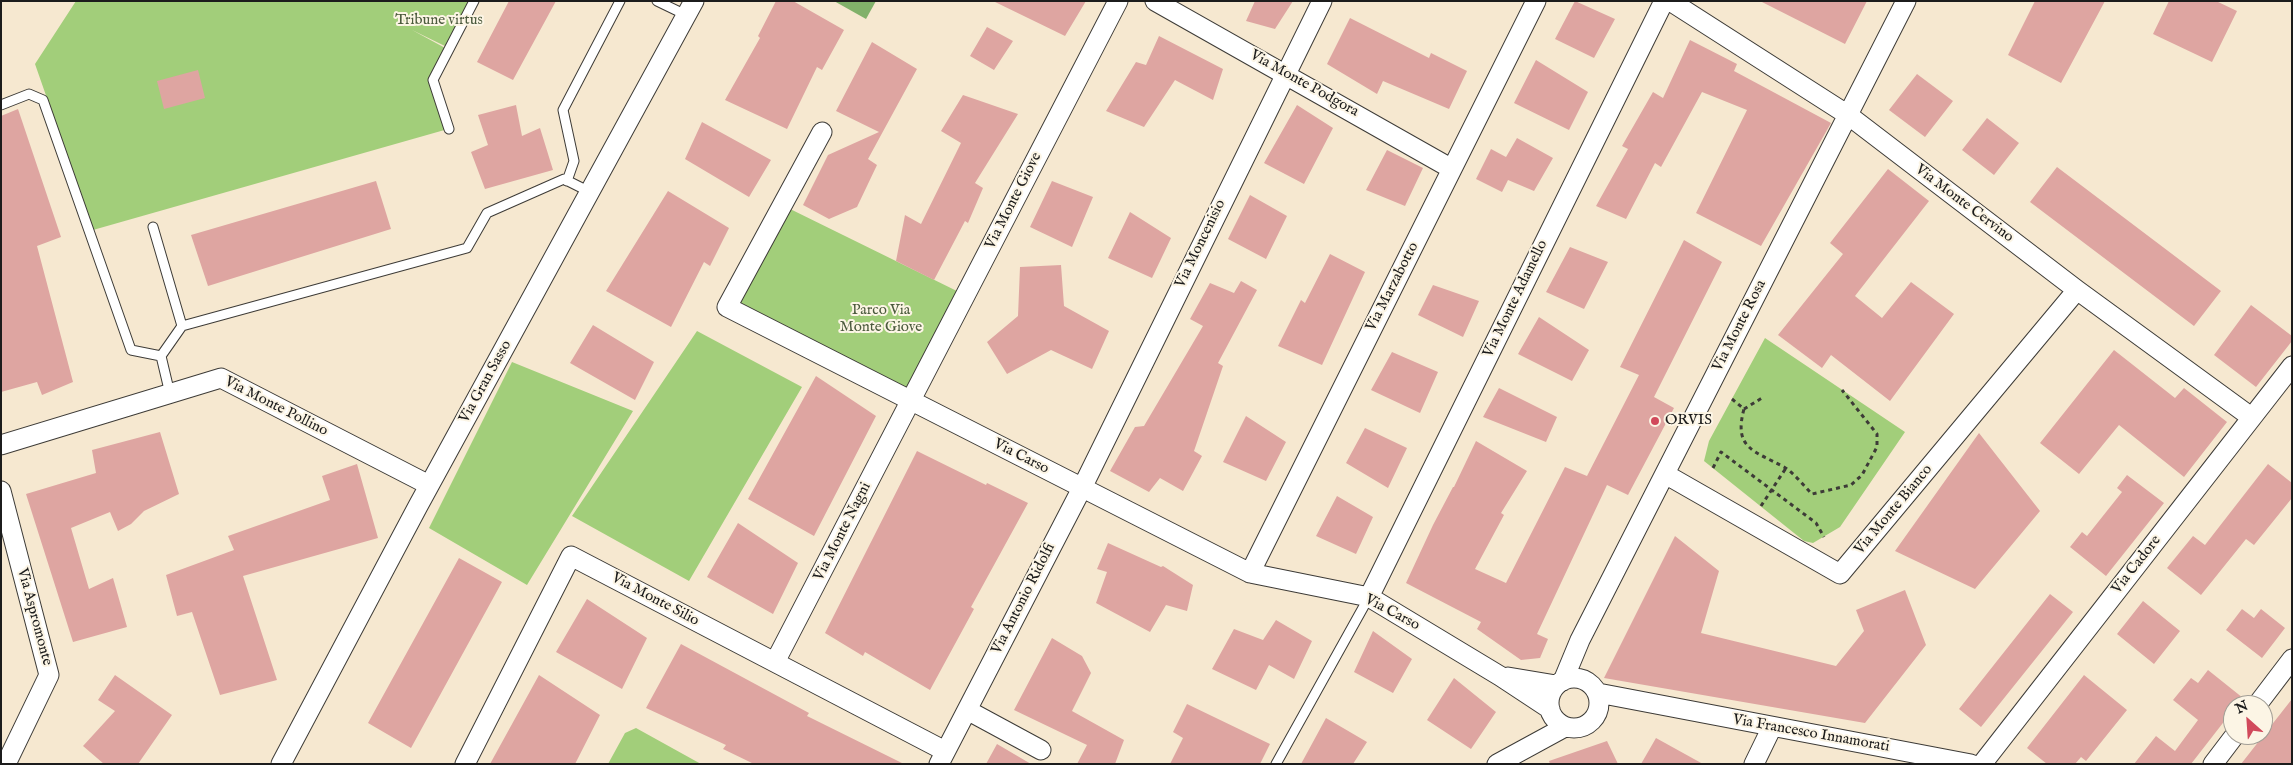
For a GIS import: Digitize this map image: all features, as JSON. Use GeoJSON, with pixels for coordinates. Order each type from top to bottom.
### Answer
{"type":"FeatureCollection","features":[{"type":"Feature","properties":{"kind":"street","name":"Via Monte Giove"},"geometry":{"type":"LineString","coordinates":[[910,401],[1118,1]]}},
{"type":"Feature","properties":{"kind":"street","name":"Via Monte Podgora"},"geometry":{"type":"LineString","coordinates":[[1155,1],[1286,73],[1452,169]]}},
{"type":"Feature","properties":{"kind":"street","name":"Via Moncenisio"},"geometry":{"type":"LineString","coordinates":[[1082,488],[1322,1]]}},
{"type":"Feature","properties":{"kind":"street","name":"Via Marzabotto"},"geometry":{"type":"LineString","coordinates":[[1250,574],[1536,1]]}},
{"type":"Feature","properties":{"kind":"street","name":"Via Monte Adamello"},"geometry":{"type":"LineString","coordinates":[[1369,597],[1664,1]]}},
{"type":"Feature","properties":{"kind":"street","name":"Via Monte Cervino"},"geometry":{"type":"LineString","coordinates":[[1670,1],[1848,115],[2077,290],[2251,417]]}},
{"type":"Feature","properties":{"kind":"street","name":"Via Monte Rosa"},"geometry":{"type":"LineString","coordinates":[[1559,683],[1906,1]]}},
{"type":"Feature","properties":{"kind":"street","name":"Via Gran Sasso"},"geometry":{"type":"LineString","coordinates":[[281,764],[429,485],[690,8]]}},
{"type":"Feature","properties":{"kind":"street","name":"Via Carso"},"geometry":{"type":"LineString","coordinates":[[822,132],[727,308],[1250,574],[1369,597],[1500,676],[1550,709]]}},
{"type":"Feature","properties":{"kind":"street","name":"Via Monte Bianco"},"geometry":{"type":"LineString","coordinates":[[1664,474],[1840,574],[2077,290]]}},
{"type":"Feature","properties":{"kind":"street","name":"Via Cadore"},"geometry":{"type":"LineString","coordinates":[[1982,764],[2292,366]]}},
{"type":"Feature","properties":{"kind":"street","name":"Via Monte Pollino"},"geometry":{"type":"LineString","coordinates":[[1,445],[221,378],[429,485]]}},
{"type":"Feature","properties":{"kind":"street","name":"Via Monte Nagni"},"geometry":{"type":"LineString","coordinates":[[775,662],[910,401]]}},
{"type":"Feature","properties":{"kind":"street","name":"Via Antonio Ridolfi"},"geometry":{"type":"LineString","coordinates":[[942,757],[1082,488]]}},
{"type":"Feature","properties":{"kind":"street","name":"Via Aspromonte"},"geometry":{"type":"LineString","coordinates":[[1,491],[49,675],[6,764]]}},
{"type":"Feature","properties":{"kind":"street","name":"Via Monte Silio"},"geometry":{"type":"LineString","coordinates":[[465,764],[571,556],[775,662],[942,757]]}},
{"type":"Feature","properties":{"kind":"street"},"geometry":{"type":"LineString","coordinates":[[1574,652],[1600,701],[1595,717]]}},
{"type":"Feature","properties":{"kind":"street"},"geometry":{"type":"LineString","coordinates":[[2265,695],[2292,659]]}},
{"type":"Feature","properties":{"kind":"street","name":"Via Carso"},"geometry":{"type":"LineString","coordinates":[[1500,676],[1559,683]]}},
{"type":"Feature","properties":{"kind":"street","name":"Via Francesco Innamorati"},"geometry":{"type":"LineString","coordinates":[[1559,683],[1579,678],[1592,687],[1652,705],[1971,764]]}},
{"type":"Feature","properties":{"kind":"street"},"geometry":{"type":"LineString","coordinates":[[1559,683],[1549,700],[1550,709],[1558,723],[1565,727]]}},
{"type":"Feature","properties":{"kind":"street","name":"Via Francesco Innamorati"},"geometry":{"type":"LineString","coordinates":[[1496,764],[1565,727],[1582,727],[1595,717],[1613,710],[1652,705]]}},
{"type":"Feature","properties":{"kind":"street"},"geometry":{"type":"LineString","coordinates":[[967,710],[1041,750]]}},
{"type":"Feature","properties":{"kind":"street"},"geometry":{"type":"LineString","coordinates":[[1754,764],[1772,727]]}},
{"type":"Feature","properties":{"kind":"street"},"geometry":{"type":"LineString","coordinates":[[2213,764],[2227,745]]}},
{"type":"Feature","properties":{"kind":"lane"},"geometry":{"type":"LineString","coordinates":[[450,129],[432,80],[474,1]]}},
{"type":"Feature","properties":{"kind":"lane"},"geometry":{"type":"LineString","coordinates":[[567,181],[574,161],[563,110],[620,1]]}},
{"type":"Feature","properties":{"kind":"lane"},"geometry":{"type":"LineString","coordinates":[[658,1],[690,8]]}},
{"type":"Feature","properties":{"kind":"lane"},"geometry":{"type":"LineString","coordinates":[[1,105],[29,94],[43,100],[131,350],[161,356]]}},
{"type":"Feature","properties":{"kind":"lane"},"geometry":{"type":"LineString","coordinates":[[170,394],[161,356],[182,326],[467,248],[487,213],[564,180],[590,192]]}},
{"type":"Feature","properties":{"kind":"lane"},"geometry":{"type":"LineString","coordinates":[[153,227],[182,326]]}},
{"type":"Feature","properties":{"kind":"lane"},"geometry":{"type":"LineString","coordinates":[[1276,764],[1369,597]]}},
{"type":"Feature","properties":{"kind":"path"},"geometry":{"type":"LineString","coordinates":[[1762,398],[1744,409],[1739,427],[1742,438],[1754,453],[1786,468],[1812,494],[1851,485],[1862,475],[1877,447],[1877,434],[1842,390]]}},
{"type":"Feature","properties":{"kind":"path"},"geometry":{"type":"LineString","coordinates":[[1732,399],[1744,409]]}},
{"type":"Feature","properties":{"kind":"path"},"geometry":{"type":"LineString","coordinates":[[1713,468],[1721,452],[1816,523],[1824,537]]}},
{"type":"Feature","properties":{"kind":"path"},"geometry":{"type":"LineString","coordinates":[[1761,506],[1786,468]]}},
{"type":"Feature","properties":{"kind":"green space","name":"Tribune virtus"},"geometry":{"type":"Polygon","coordinates":[[[76,1],[474,1],[449,48],[412,30],[447,49],[430,81],[448,129],[93,230],[35,64],[76,1]]]}},
{"type":"Feature","properties":{"kind":"green space"},"geometry":{"type":"Polygon","coordinates":[[[834,1],[876,1],[866,19],[834,1]]]}},
{"type":"Feature","properties":{"kind":"green space","name":"Parco Via Monte Giove"},"geometry":{"type":"Polygon","coordinates":[[[782,205],[965,295],[910,401],[727,307],[782,205]]]}},
{"type":"Feature","properties":{"kind":"green space"},"geometry":{"type":"Polygon","coordinates":[[[697,331],[802,387],[689,581],[572,516],[697,331]]]}},
{"type":"Feature","properties":{"kind":"green space"},"geometry":{"type":"Polygon","coordinates":[[[1765,338],[1905,432],[1840,527],[1813,543],[1804,541],[1704,461],[1709,441],[1765,338]]]}},
{"type":"Feature","properties":{"kind":"green space"},"geometry":{"type":"Polygon","coordinates":[[[512,362],[633,411],[527,585],[429,528],[512,362]]]}},
{"type":"Feature","properties":{"kind":"green space"},"geometry":{"type":"Polygon","coordinates":[[[636,728],[701,764],[608,764],[625,733],[636,728]]]}},
{"type":"Feature","properties":{"kind":"building"},"geometry":{"type":"Polygon","coordinates":[[[509,1],[556,1],[513,80],[477,62],[509,1]]]}},
{"type":"Feature","properties":{"kind":"building"},"geometry":{"type":"Polygon","coordinates":[[[776,1],[793,1],[844,30],[822,70],[817,67],[787,129],[725,100],[760,38],[758,36],[776,1]]]}},
{"type":"Feature","properties":{"kind":"building"},"geometry":{"type":"Polygon","coordinates":[[[993,1],[1086,1],[1065,36],[993,1]]]}},
{"type":"Feature","properties":{"kind":"building"},"geometry":{"type":"Polygon","coordinates":[[[1255,1],[1293,1],[1275,29],[1246,21],[1255,1]]]}},
{"type":"Feature","properties":{"kind":"building"},"geometry":{"type":"Polygon","coordinates":[[[1575,1],[1615,19],[1594,58],[1555,39],[1575,1]]]}},
{"type":"Feature","properties":{"kind":"building"},"geometry":{"type":"Polygon","coordinates":[[[1760,1],[1867,1],[1845,44],[1760,1]]]}},
{"type":"Feature","properties":{"kind":"building"},"geometry":{"type":"Polygon","coordinates":[[[2035,1],[2105,1],[2061,83],[2008,55],[2035,1]]]}},
{"type":"Feature","properties":{"kind":"building"},"geometry":{"type":"Polygon","coordinates":[[[2169,1],[2216,1],[2237,11],[2212,62],[2153,34],[2169,1]]]}},
{"type":"Feature","properties":{"kind":"building"},"geometry":{"type":"Polygon","coordinates":[[[1350,18],[1429,58],[1431,53],[1467,71],[1449,109],[1383,81],[1377,94],[1327,64],[1350,18]]]}},
{"type":"Feature","properties":{"kind":"building"},"geometry":{"type":"Polygon","coordinates":[[[987,27],[1013,41],[994,70],[970,56],[987,27]]]}},
{"type":"Feature","properties":{"kind":"building"},"geometry":{"type":"Polygon","coordinates":[[[1159,36],[1223,69],[1213,100],[1175,80],[1144,127],[1106,111],[1136,62],[1146,65],[1159,36]]]}},
{"type":"Feature","properties":{"kind":"building"},"geometry":{"type":"Polygon","coordinates":[[[1690,40],[1737,64],[1734,71],[1831,123],[1761,246],[1696,213],[1747,110],[1702,92],[1661,167],[1655,163],[1626,219],[1596,206],[1628,149],[1622,146],[1653,92],[1663,98],[1690,40]]]}},
{"type":"Feature","properties":{"kind":"building"},"geometry":{"type":"Polygon","coordinates":[[[872,42],[917,69],[868,159],[877,165],[857,207],[829,219],[803,205],[828,155],[879,132],[836,111],[872,42]]]}},
{"type":"Feature","properties":{"kind":"building"},"geometry":{"type":"Polygon","coordinates":[[[1536,60],[1588,92],[1569,130],[1514,103],[1536,60]]]}},
{"type":"Feature","properties":{"kind":"building"},"geometry":{"type":"Polygon","coordinates":[[[198,70],[205,98],[164,109],[157,81],[198,70]]]}},
{"type":"Feature","properties":{"kind":"building"},"geometry":{"type":"Polygon","coordinates":[[[1917,74],[1953,101],[1925,137],[1889,110],[1917,74]]]}},
{"type":"Feature","properties":{"kind":"building"},"geometry":{"type":"Polygon","coordinates":[[[963,95],[1018,114],[975,183],[983,188],[968,223],[965,221],[934,280],[896,261],[905,215],[921,224],[961,143],[941,131],[963,95]]]}},
{"type":"Feature","properties":{"kind":"building"},"geometry":{"type":"Polygon","coordinates":[[[516,105],[522,136],[540,128],[553,170],[485,189],[471,152],[488,145],[478,115],[516,105]]]}},
{"type":"Feature","properties":{"kind":"building"},"geometry":{"type":"Polygon","coordinates":[[[1297,105],[1333,128],[1304,184],[1264,163],[1297,105]]]}},
{"type":"Feature","properties":{"kind":"building"},"geometry":{"type":"Polygon","coordinates":[[[18,109],[61,237],[37,246],[73,382],[42,395],[37,382],[1,392],[1,116],[18,109]]]}},
{"type":"Feature","properties":{"kind":"building"},"geometry":{"type":"Polygon","coordinates":[[[1987,118],[2019,143],[1994,175],[1962,150],[1987,118]]]}},
{"type":"Feature","properties":{"kind":"building"},"geometry":{"type":"Polygon","coordinates":[[[702,122],[771,160],[749,197],[685,159],[702,122]]]}},
{"type":"Feature","properties":{"kind":"building"},"geometry":{"type":"Polygon","coordinates":[[[1517,138],[1553,158],[1534,191],[1508,180],[1502,192],[1476,179],[1491,149],[1506,157],[1517,138]]]}},
{"type":"Feature","properties":{"kind":"building"},"geometry":{"type":"Polygon","coordinates":[[[1387,150],[1423,168],[1405,206],[1366,190],[1387,150]]]}},
{"type":"Feature","properties":{"kind":"building"},"geometry":{"type":"Polygon","coordinates":[[[2057,167],[2221,291],[2194,326],[2030,202],[2057,167]]]}},
{"type":"Feature","properties":{"kind":"building"},"geometry":{"type":"Polygon","coordinates":[[[1888,169],[1929,201],[1855,296],[1882,318],[1911,282],[1954,314],[1890,401],[1831,355],[1822,368],[1778,335],[1843,254],[1830,243],[1888,169]]]}},
{"type":"Feature","properties":{"kind":"building"},"geometry":{"type":"Polygon","coordinates":[[[376,181],[391,229],[208,286],[191,235],[376,181]]]}},
{"type":"Feature","properties":{"kind":"building"},"geometry":{"type":"Polygon","coordinates":[[[1052,181],[1093,197],[1072,247],[1030,227],[1052,181]]]}},
{"type":"Feature","properties":{"kind":"building"},"geometry":{"type":"Polygon","coordinates":[[[668,191],[729,228],[710,266],[704,262],[671,327],[606,291],[668,191]]]}},
{"type":"Feature","properties":{"kind":"building"},"geometry":{"type":"Polygon","coordinates":[[[1250,195],[1287,216],[1266,259],[1228,239],[1250,195]]]}},
{"type":"Feature","properties":{"kind":"building"},"geometry":{"type":"Polygon","coordinates":[[[1130,212],[1171,238],[1152,278],[1108,258],[1130,212]]]}},
{"type":"Feature","properties":{"kind":"building"},"geometry":{"type":"Polygon","coordinates":[[[1684,240],[1722,262],[1654,397],[1674,408],[1628,495],[1607,485],[1537,634],[1548,639],[1540,658],[1521,660],[1477,629],[1481,622],[1406,583],[1476,441],[1527,471],[1501,513],[1504,515],[1475,569],[1506,583],[1565,467],[1587,476],[1639,375],[1620,367],[1684,240]]]}},
{"type":"Feature","properties":{"kind":"building"},"geometry":{"type":"Polygon","coordinates":[[[1570,247],[1608,262],[1584,309],[1546,292],[1570,247]]]}},
{"type":"Feature","properties":{"kind":"building"},"geometry":{"type":"Polygon","coordinates":[[[1330,254],[1365,272],[1322,365],[1278,346],[1301,300],[1305,303],[1330,254]]]}},
{"type":"Feature","properties":{"kind":"building"},"geometry":{"type":"Polygon","coordinates":[[[1061,265],[1064,306],[1109,331],[1092,369],[1051,350],[1007,374],[987,342],[1018,316],[1020,267],[1061,265]]]}},
{"type":"Feature","properties":{"kind":"building"},"geometry":{"type":"Polygon","coordinates":[[[1241,281],[1257,290],[1218,363],[1223,366],[1194,451],[1202,456],[1183,491],[1160,478],[1149,492],[1110,471],[1135,427],[1144,426],[1203,326],[1190,319],[1210,283],[1234,293],[1241,281]]]}},
{"type":"Feature","properties":{"kind":"building"},"geometry":{"type":"Polygon","coordinates":[[[1433,285],[1479,301],[1463,337],[1418,315],[1433,285]]]}},
{"type":"Feature","properties":{"kind":"building"},"geometry":{"type":"Polygon","coordinates":[[[2251,305],[2292,336],[2292,341],[2256,387],[2214,355],[2251,305]]]}},
{"type":"Feature","properties":{"kind":"building"},"geometry":{"type":"Polygon","coordinates":[[[1539,317],[1589,350],[1572,381],[1518,354],[1539,317]]]}},
{"type":"Feature","properties":{"kind":"building"},"geometry":{"type":"Polygon","coordinates":[[[593,325],[654,362],[635,400],[570,363],[593,325]]]}},
{"type":"Feature","properties":{"kind":"building"},"geometry":{"type":"Polygon","coordinates":[[[2114,350],[2175,398],[2184,388],[2227,422],[2184,477],[2119,425],[2079,474],[2040,443],[2114,350]]]}},
{"type":"Feature","properties":{"kind":"building"},"geometry":{"type":"Polygon","coordinates":[[[1392,352],[1438,372],[1420,413],[1371,390],[1392,352]]]}},
{"type":"Feature","properties":{"kind":"building"},"geometry":{"type":"Polygon","coordinates":[[[816,376],[876,416],[814,536],[748,499],[816,376]]]}},
{"type":"Feature","properties":{"kind":"building"},"geometry":{"type":"Polygon","coordinates":[[[1499,388],[1557,417],[1546,442],[1483,417],[1499,388]]]}},
{"type":"Feature","properties":{"kind":"building"},"geometry":{"type":"Polygon","coordinates":[[[1246,416],[1286,442],[1266,481],[1223,462],[1246,416]]]}},
{"type":"Feature","properties":{"kind":"building"},"geometry":{"type":"Polygon","coordinates":[[[1365,428],[1407,448],[1388,488],[1346,463],[1365,428]]]}},
{"type":"Feature","properties":{"kind":"building"},"geometry":{"type":"Polygon","coordinates":[[[160,432],[179,494],[144,511],[131,524],[118,531],[110,512],[71,528],[89,589],[113,578],[127,627],[73,642],[26,494],[96,473],[92,450],[160,432]]]}},
{"type":"Feature","properties":{"kind":"building"},"geometry":{"type":"Polygon","coordinates":[[[1979,433],[2040,511],[1975,589],[1895,551],[1979,433]]]}},
{"type":"Feature","properties":{"kind":"building"},"geometry":{"type":"Polygon","coordinates":[[[917,451],[986,485],[987,483],[1028,503],[971,607],[974,609],[930,690],[865,652],[863,656],[825,633],[917,451]]]}},
{"type":"Feature","properties":{"kind":"building"},"geometry":{"type":"Polygon","coordinates":[[[357,464],[378,538],[243,576],[277,680],[220,695],[192,612],[177,616],[166,575],[234,550],[228,536],[330,500],[322,476],[357,464]]]}},
{"type":"Feature","properties":{"kind":"building"},"geometry":{"type":"Polygon","coordinates":[[[2268,464],[2292,483],[2292,498],[2254,545],[2246,539],[2201,595],[2167,568],[2193,536],[2205,545],[2268,464]]]}},
{"type":"Feature","properties":{"kind":"building"},"geometry":{"type":"Polygon","coordinates":[[[2127,475],[2164,503],[2106,576],[2070,547],[2082,532],[2087,536],[2122,492],[2117,488],[2127,475]]]}},
{"type":"Feature","properties":{"kind":"building"},"geometry":{"type":"Polygon","coordinates":[[[1337,496],[1373,517],[1356,554],[1316,536],[1337,496]]]}},
{"type":"Feature","properties":{"kind":"building"},"geometry":{"type":"Polygon","coordinates":[[[738,523],[798,563],[773,614],[707,577],[738,523]]]}},
{"type":"Feature","properties":{"kind":"building"},"geometry":{"type":"Polygon","coordinates":[[[1675,536],[1719,571],[1701,633],[1836,666],[1864,631],[1856,610],[1905,590],[1926,645],[1865,723],[1604,678],[1675,536]]]}},
{"type":"Feature","properties":{"kind":"building"},"geometry":{"type":"Polygon","coordinates":[[[1108,543],[1161,567],[1163,566],[1193,585],[1187,611],[1166,605],[1150,632],[1096,603],[1107,572],[1097,569],[1108,543]]]}},
{"type":"Feature","properties":{"kind":"building"},"geometry":{"type":"Polygon","coordinates":[[[459,558],[502,582],[411,748],[368,723],[459,558]]]}},
{"type":"Feature","properties":{"kind":"building"},"geometry":{"type":"Polygon","coordinates":[[[2050,594],[2073,612],[1981,727],[1959,709],[2050,594]]]}},
{"type":"Feature","properties":{"kind":"building"},"geometry":{"type":"Polygon","coordinates":[[[587,599],[647,638],[622,689],[556,652],[587,599]]]}},
{"type":"Feature","properties":{"kind":"building"},"geometry":{"type":"Polygon","coordinates":[[[2143,601],[2180,631],[2154,664],[2117,634],[2143,601]]]}},
{"type":"Feature","properties":{"kind":"building"},"geometry":{"type":"Polygon","coordinates":[[[2242,609],[2254,618],[2261,609],[2285,628],[2262,658],[2226,630],[2242,609]]]}},
{"type":"Feature","properties":{"kind":"building"},"geometry":{"type":"Polygon","coordinates":[[[1276,620],[1312,641],[1294,679],[1269,665],[1256,690],[1212,669],[1234,629],[1263,640],[1276,620]]]}},
{"type":"Feature","properties":{"kind":"building"},"geometry":{"type":"Polygon","coordinates":[[[1373,631],[1412,659],[1393,693],[1354,672],[1373,631]]]}},
{"type":"Feature","properties":{"kind":"building"},"geometry":{"type":"Polygon","coordinates":[[[1052,638],[1082,656],[1091,673],[1072,711],[1124,740],[1115,764],[1077,764],[1087,745],[1014,710],[1052,638]]]}},
{"type":"Feature","properties":{"kind":"building"},"geometry":{"type":"Polygon","coordinates":[[[681,644],[809,713],[807,716],[904,764],[754,764],[723,749],[726,745],[646,708],[681,644]]]}},
{"type":"Feature","properties":{"kind":"building"},"geometry":{"type":"Polygon","coordinates":[[[2208,670],[2239,695],[2223,695],[2223,723],[2191,764],[2134,764],[2156,736],[2175,751],[2198,720],[2173,700],[2191,678],[2198,683],[2208,670]]]}},
{"type":"Feature","properties":{"kind":"building"},"geometry":{"type":"Polygon","coordinates":[[[115,675],[172,715],[138,764],[104,764],[83,746],[115,711],[98,700],[115,675]]]}},
{"type":"Feature","properties":{"kind":"building"},"geometry":{"type":"Polygon","coordinates":[[[539,675],[600,715],[575,764],[490,764],[539,675]]]}},
{"type":"Feature","properties":{"kind":"building"},"geometry":{"type":"Polygon","coordinates":[[[2084,675],[2127,710],[2086,761],[2081,757],[2075,764],[2047,764],[2027,748],[2084,675]]]}},
{"type":"Feature","properties":{"kind":"building"},"geometry":{"type":"Polygon","coordinates":[[[1454,678],[1496,712],[1471,749],[1427,720],[1454,678]]]}},
{"type":"Feature","properties":{"kind":"building"},"geometry":{"type":"Polygon","coordinates":[[[2292,699],[2292,764],[2241,764],[2256,745],[2273,745],[2273,723],[2292,699]]]}},
{"type":"Feature","properties":{"kind":"building"},"geometry":{"type":"Polygon","coordinates":[[[1187,704],[1270,744],[1260,764],[1170,764],[1183,738],[1173,732],[1187,704]]]}},
{"type":"Feature","properties":{"kind":"building"},"geometry":{"type":"Polygon","coordinates":[[[1326,718],[1367,742],[1353,764],[1301,764],[1326,718]]]}},
{"type":"Feature","properties":{"kind":"building"},"geometry":{"type":"Polygon","coordinates":[[[1656,738],[1703,764],[1641,764],[1656,738]]]}},
{"type":"Feature","properties":{"kind":"building"},"geometry":{"type":"Polygon","coordinates":[[[1607,741],[1618,764],[1550,764],[1549,761],[1607,741]]]}},
{"type":"Feature","properties":{"kind":"building"},"geometry":{"type":"Polygon","coordinates":[[[997,744],[1031,764],[986,764],[997,744]]]}},
{"type":"Feature","properties":{"kind":"place","name":"ORVIS"},"geometry":{"type":"Point","coordinates":[1655,421]}}]}
